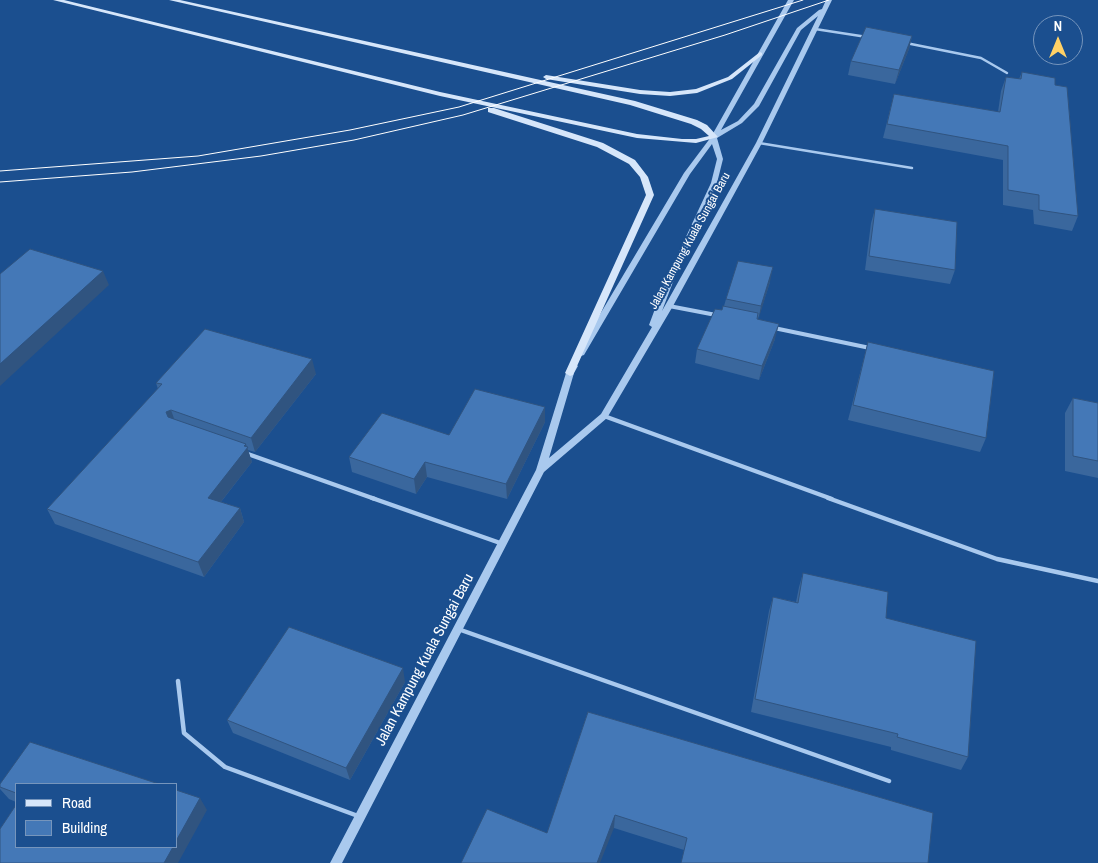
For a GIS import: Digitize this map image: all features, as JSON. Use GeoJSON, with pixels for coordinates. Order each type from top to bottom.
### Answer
{"type":"FeatureCollection","features":[{"type":"Feature","properties":{"kind":"main road"},"geometry":{"type":"LineString","coordinates":[[56,0],[440,94],[637,136],[682,142],[696,142],[714,137],[704,127],[694,122],[632,103],[172,0]]}},
{"type":"Feature","properties":{"kind":"main road"},"geometry":{"type":"LineString","coordinates":[[453,63],[640,92],[670,94],[697,91],[730,78],[760,54]]}},
{"type":"Feature","properties":{"kind":"main road"},"geometry":{"type":"LineString","coordinates":[[440,94],[600,145],[632,162],[644,177],[650,195],[570,373]]}},
{"type":"Feature","properties":{"kind":"street","name":"Jalan Kampung Kuala Sungai Baru"},"geometry":{"type":"LineString","coordinates":[[336,863],[541,470],[570,373],[687,173],[714,137],[791,0]]}},
{"type":"Feature","properties":{"kind":"street","name":"Jalan Kampung Kuala Sungai Baru"},"geometry":{"type":"LineString","coordinates":[[541,470],[604,416],[669,306],[759,143],[829,0]]}},
{"type":"Feature","properties":{"kind":"street"},"geometry":{"type":"LineString","coordinates":[[644,347],[669,282],[714,183],[720,159],[714,137],[740,122],[757,105],[799,29],[825,8]]}},
{"type":"Feature","properties":{"kind":"lane"},"geometry":{"type":"LineString","coordinates":[[815,29],[870,37]]}},
{"type":"Feature","properties":{"kind":"lane"},"geometry":{"type":"LineString","coordinates":[[898,42],[935,47],[981,58],[1007,72]]}},
{"type":"Feature","properties":{"kind":"lane"},"geometry":{"type":"LineString","coordinates":[[759,143],[912,168]]}},
{"type":"Feature","properties":{"kind":"lane"},"geometry":{"type":"LineString","coordinates":[[669,306],[726,317]]}},
{"type":"Feature","properties":{"kind":"lane"},"geometry":{"type":"LineString","coordinates":[[773,327],[876,349]]}},
{"type":"Feature","properties":{"kind":"lane"},"geometry":{"type":"LineString","coordinates":[[604,416],[996,559],[1098,581]]}},
{"type":"Feature","properties":{"kind":"lane"},"geometry":{"type":"LineString","coordinates":[[241,451],[503,544]]}},
{"type":"Feature","properties":{"kind":"lane"},"geometry":{"type":"LineString","coordinates":[[458,630],[889,781]]}},
{"type":"Feature","properties":{"kind":"lane"},"geometry":{"type":"LineString","coordinates":[[178,681],[184,732],[225,767],[360,816]]}},
{"type":"Feature","properties":{"kind":"building"},"geometry":{"type":"Polygon","coordinates":[[[866,27],[912,36],[899,70],[851,61],[866,27]]]}},
{"type":"Feature","properties":{"kind":"building"},"geometry":{"type":"Polygon","coordinates":[[[1022,72],[1055,78],[1055,85],[1067,87],[1078,216],[1039,210],[1039,195],[1008,190],[1008,146],[887,124],[894,94],[1000,112],[1006,77],[1021,79],[1022,72]]]}},
{"type":"Feature","properties":{"kind":"building"},"geometry":{"type":"Polygon","coordinates":[[[875,209],[957,222],[955,270],[869,256],[875,209]]]}},
{"type":"Feature","properties":{"kind":"building"},"geometry":{"type":"Polygon","coordinates":[[[30,249],[103,271],[0,364],[0,274],[30,249]]]}},
{"type":"Feature","properties":{"kind":"building"},"geometry":{"type":"Polygon","coordinates":[[[738,261],[773,267],[761,306],[726,299],[738,261]]]}},
{"type":"Feature","properties":{"kind":"building"},"geometry":{"type":"Polygon","coordinates":[[[723,306],[758,313],[757,319],[779,324],[762,366],[697,349],[715,309],[722,310],[723,306]]]}},
{"type":"Feature","properties":{"kind":"building"},"geometry":{"type":"Polygon","coordinates":[[[205,329],[312,359],[251,438],[171,410],[166,412],[168,417],[246,444],[244,446],[248,447],[208,498],[240,508],[198,562],[47,509],[162,384],[156,383],[205,329]]]}},
{"type":"Feature","properties":{"kind":"building"},"geometry":{"type":"Polygon","coordinates":[[[868,342],[994,371],[986,438],[853,405],[868,342]]]}},
{"type":"Feature","properties":{"kind":"building"},"geometry":{"type":"Polygon","coordinates":[[[475,389],[545,407],[506,484],[425,462],[414,479],[349,457],[382,413],[449,435],[475,389]]]}},
{"type":"Feature","properties":{"kind":"building"},"geometry":{"type":"Polygon","coordinates":[[[1073,398],[1098,403],[1098,461],[1073,456],[1073,398]]]}},
{"type":"Feature","properties":{"kind":"building"},"geometry":{"type":"Polygon","coordinates":[[[803,573],[888,592],[886,618],[976,641],[968,757],[897,737],[898,734],[755,699],[773,597],[798,603],[803,573]]]}},
{"type":"Feature","properties":{"kind":"building"},"geometry":{"type":"Polygon","coordinates":[[[289,627],[403,668],[346,768],[227,720],[289,627]]]}},
{"type":"Feature","properties":{"kind":"building"},"geometry":{"type":"Polygon","coordinates":[[[588,712],[933,813],[928,863],[681,863],[687,838],[615,815],[597,863],[461,863],[487,809],[547,833],[588,712]]]}},
{"type":"Feature","properties":{"kind":"building"},"geometry":{"type":"Polygon","coordinates":[[[30,742],[156,783],[15,783],[15,793],[0,787],[0,784],[30,742]]]}},
{"type":"Feature","properties":{"kind":"building"},"geometry":{"type":"Polygon","coordinates":[[[178,791],[200,798],[178,837],[178,791]]]}},
{"type":"Feature","properties":{"kind":"building"},"geometry":{"type":"Polygon","coordinates":[[[15,806],[15,848],[172,848],[164,863],[0,863],[0,829],[15,806]]]}},
{"type":"Feature","properties":{"kind":"tram line"},"geometry":{"type":"LineString","coordinates":[[0,171],[198,156],[350,130],[459,107],[803,0]]}},
{"type":"Feature","properties":{"kind":"tram line"},"geometry":{"type":"LineString","coordinates":[[0,182],[132,172],[261,156],[354,140],[463,115],[725,35],[829,0]]}}]}
